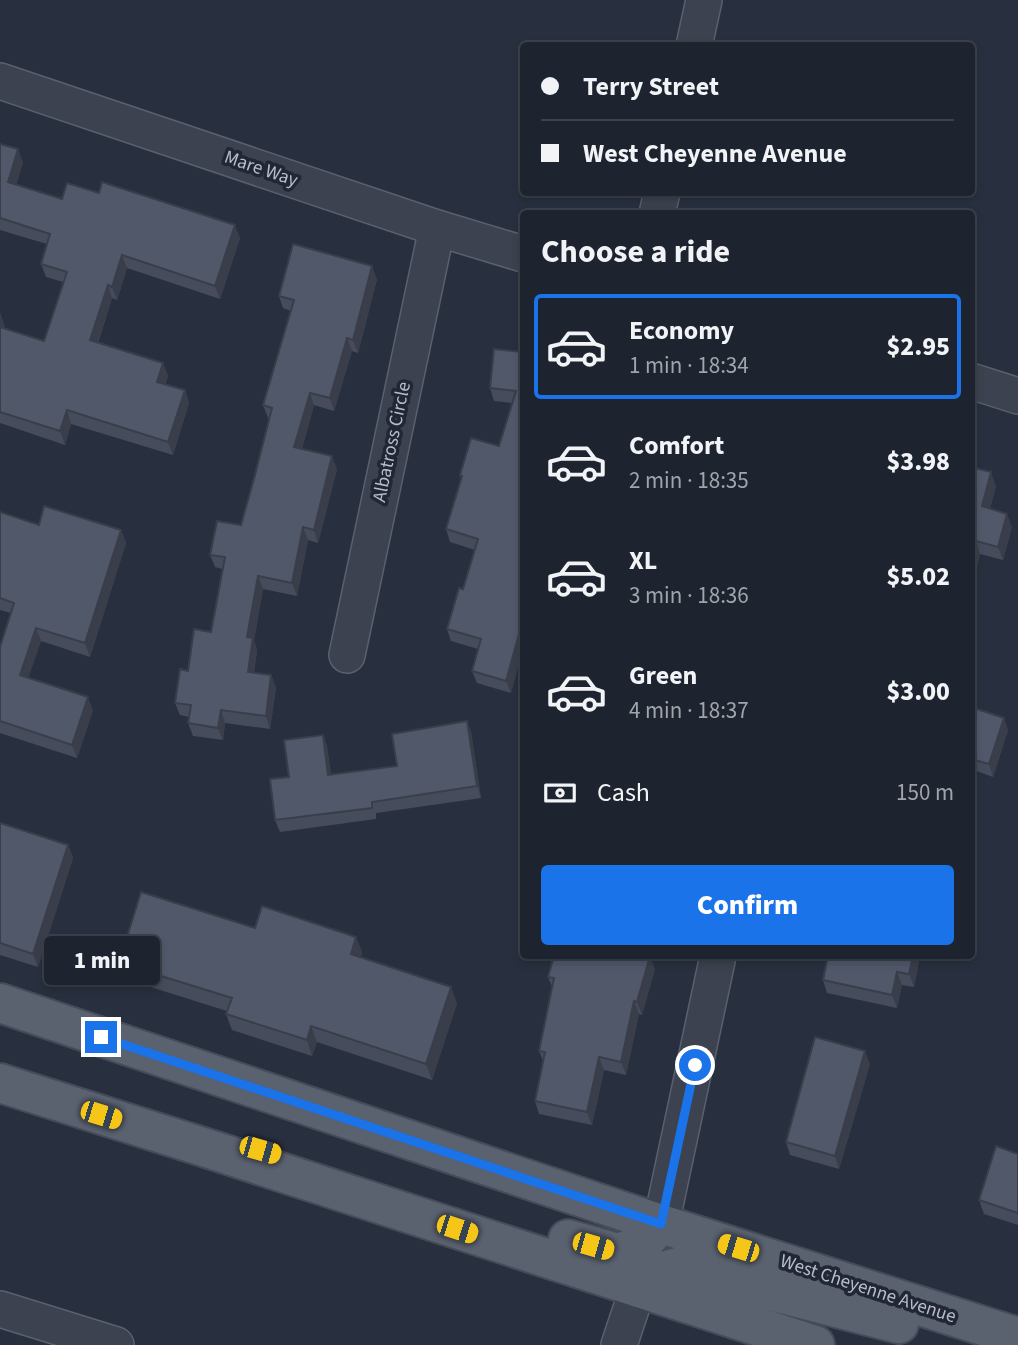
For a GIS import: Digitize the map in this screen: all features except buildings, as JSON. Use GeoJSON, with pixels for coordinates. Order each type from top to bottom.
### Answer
{"type":"FeatureCollection","features":[{"type":"Feature","properties":{"kind":"main road","name":"West Cheyenne Avenue"},"geometry":{"type":"LineString","coordinates":[[0,1003],[661,1224],[1018,1336]]}},
{"type":"Feature","properties":{"kind":"main road"},"geometry":{"type":"LineString","coordinates":[[0,1083],[815,1345]]}},
{"type":"Feature","properties":{"kind":"main road"},"geometry":{"type":"LineString","coordinates":[[197,1145],[260,1150],[618,1253],[641,1245],[661,1224]]}},
{"type":"Feature","properties":{"kind":"main road"},"geometry":{"type":"LineString","coordinates":[[638,1288],[659,1272],[677,1267],[979,1345]]}},
{"type":"Feature","properties":{"kind":"street"},"geometry":{"type":"LineString","coordinates":[[695,42],[704,0]]}},
{"type":"Feature","properties":{"kind":"street","name":"Mare Way"},"geometry":{"type":"LineString","coordinates":[[0,81],[437,228],[520,253]]}},
{"type":"Feature","properties":{"kind":"street","name":"Albatross Circle"},"geometry":{"type":"LineString","coordinates":[[347,655],[437,228]]}},
{"type":"Feature","properties":{"kind":"street"},"geometry":{"type":"LineString","coordinates":[[975,382],[1018,397]]}},
{"type":"Feature","properties":{"kind":"street"},"geometry":{"type":"LineString","coordinates":[[661,1224],[717,959]]}},
{"type":"Feature","properties":{"kind":"street"},"geometry":{"type":"LineString","coordinates":[[620,1345],[638,1288]]}},
{"type":"Feature","properties":{"kind":"street"},"geometry":{"type":"LineString","coordinates":[[0,1309],[116,1345]]}},
{"type":"Feature","properties":{"kind":"route"},"geometry":{"type":"LineString","coordinates":[[101,1037],[661,1224],[695,1065]]}}]}
